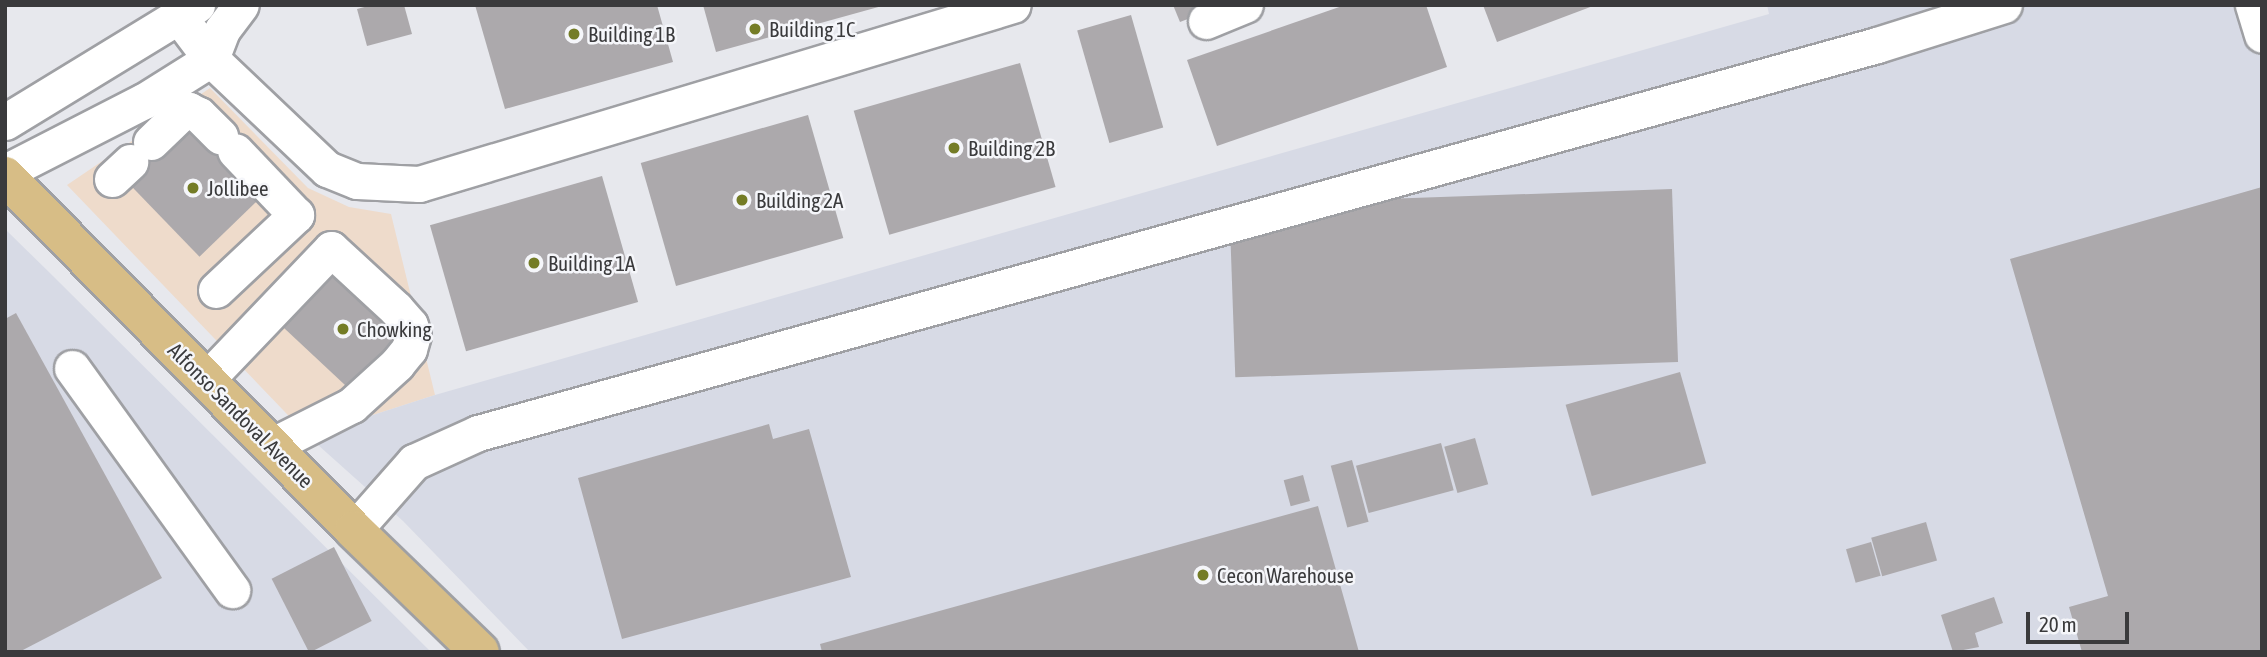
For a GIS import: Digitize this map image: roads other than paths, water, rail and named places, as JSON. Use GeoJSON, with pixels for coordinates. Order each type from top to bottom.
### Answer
{"type":"FeatureCollection","features":[{"type":"Feature","properties":{"kind":"main road","name":"Alfonso Sandoval Avenue"},"geometry":{"type":"LineString","coordinates":[[5,174],[354,530],[480,652]]}},
{"type":"Feature","properties":{"kind":"lane"},"geometry":{"type":"LineString","coordinates":[[5,174],[144,101],[211,59],[222,30],[241,5]]}},
{"type":"Feature","properties":{"kind":"lane"},"geometry":{"type":"LineString","coordinates":[[5,122],[189,12],[211,59],[327,169],[357,181],[419,184],[1013,5]]}},
{"type":"Feature","properties":{"kind":"lane"},"geometry":{"type":"LineString","coordinates":[[1206,21],[1245,5]]}},
{"type":"Feature","properties":{"kind":"lane"},"geometry":{"type":"LineString","coordinates":[[354,530],[414,462],[478,433],[1877,46],[2004,5]]}},
{"type":"Feature","properties":{"kind":"lane"},"geometry":{"type":"LineString","coordinates":[[131,161],[179,115],[189,110],[199,115],[228,143],[296,215],[216,290]]}},
{"type":"Feature","properties":{"kind":"lane"},"geometry":{"type":"LineString","coordinates":[[206,380],[331,249],[396,309],[410,325],[413,335],[409,349],[397,364],[352,405],[271,446]]}},
{"type":"Feature","properties":{"kind":"lane"},"geometry":{"type":"LineString","coordinates":[[72,368],[232,590]]}},
{"type":"Feature","properties":{"kind":"place","name":"Building 1C"},"geometry":{"type":"Point","coordinates":[755,29]}},
{"type":"Feature","properties":{"kind":"place","name":"Building 1B"},"geometry":{"type":"Point","coordinates":[574,34]}},
{"type":"Feature","properties":{"kind":"place","name":"Building 2B"},"geometry":{"type":"Point","coordinates":[954,148]}},
{"type":"Feature","properties":{"kind":"place","name":"Jollibee"},"geometry":{"type":"Point","coordinates":[193,188]}},
{"type":"Feature","properties":{"kind":"place","name":"Building 2A"},"geometry":{"type":"Point","coordinates":[742,200]}},
{"type":"Feature","properties":{"kind":"place","name":"Building 1A"},"geometry":{"type":"Point","coordinates":[534,263]}},
{"type":"Feature","properties":{"kind":"place","name":"Chowking"},"geometry":{"type":"Point","coordinates":[343,329]}},
{"type":"Feature","properties":{"kind":"place","name":"Cecon Warehouse"},"geometry":{"type":"Point","coordinates":[1203,575]}}]}
